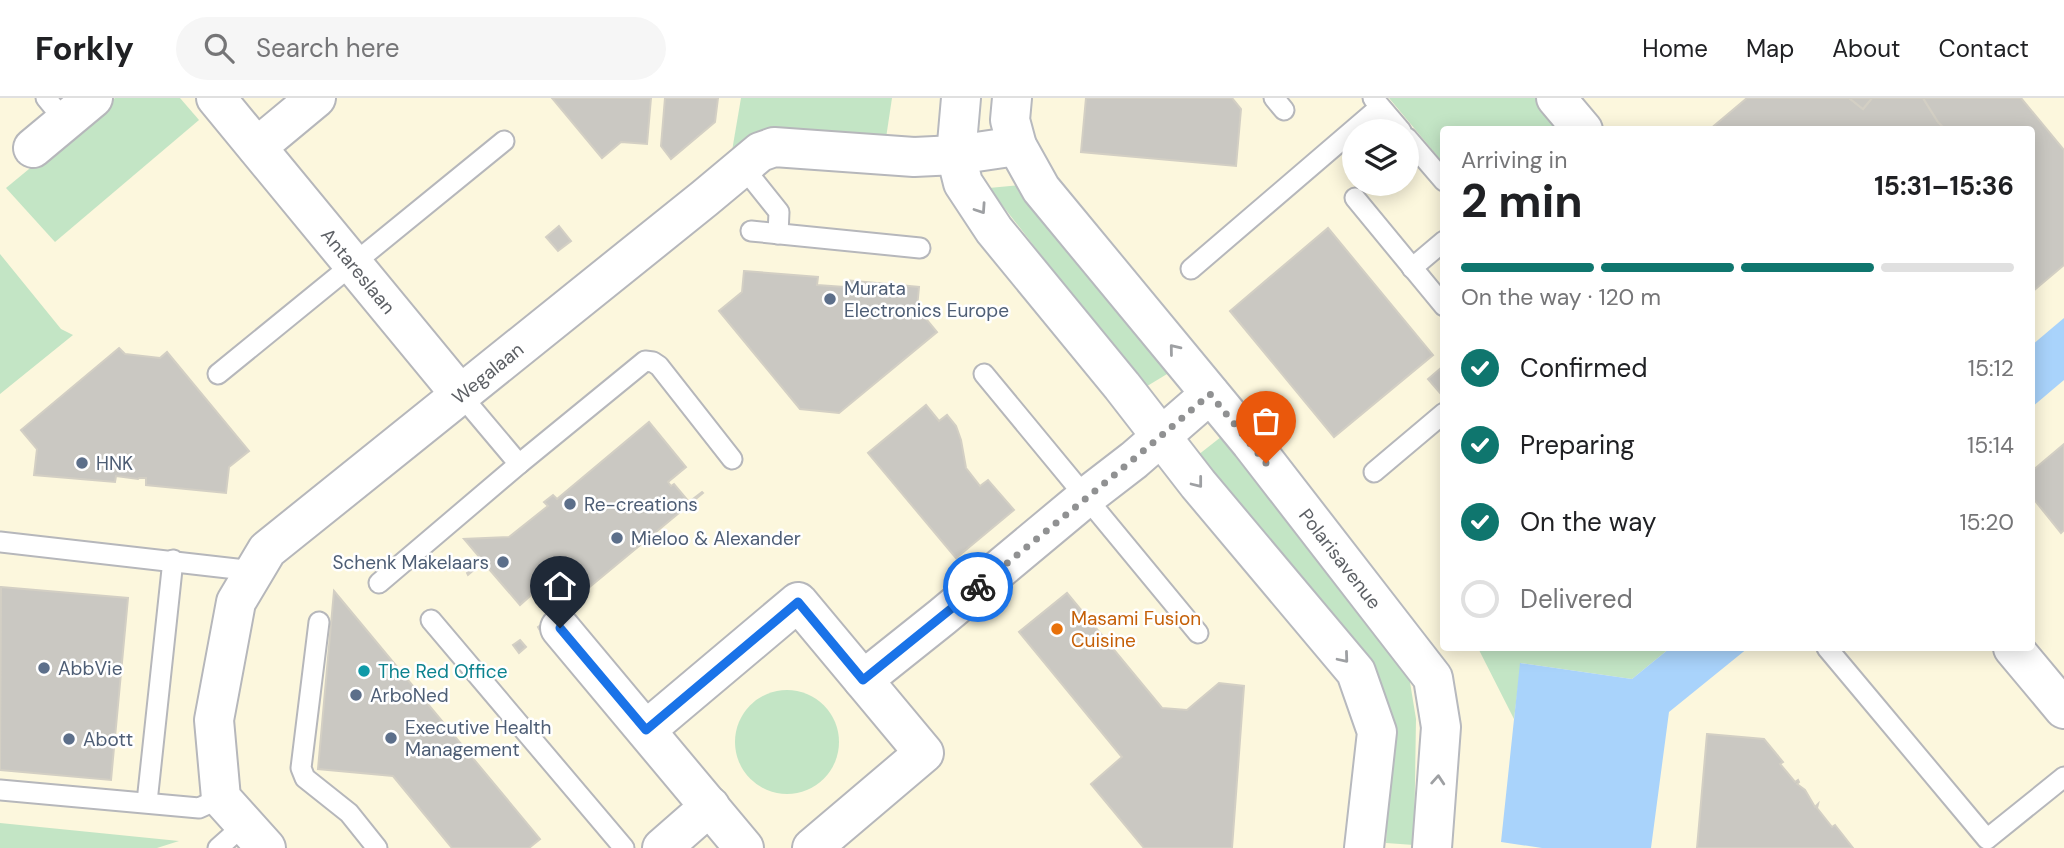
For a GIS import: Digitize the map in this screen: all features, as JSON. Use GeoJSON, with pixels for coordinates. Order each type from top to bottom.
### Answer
{"type":"FeatureCollection","features":[{"type":"Feature","properties":{"kind":"street","name":"Antareslaan"},"geometry":{"type":"LineString","coordinates":[[216,98],[460,394]]}},
{"type":"Feature","properties":{"kind":"street"},"geometry":{"type":"LineString","coordinates":[[257,147],[316,98]]}},
{"type":"Feature","properties":{"kind":"street"},"geometry":{"type":"LineString","coordinates":[[961,98],[956,155],[963,183],[995,230],[1223,514],[1356,672],[1377,732],[1364,848]]}},
{"type":"Feature","properties":{"kind":"street","name":"Polarisavenue"},"geometry":{"type":"LineString","coordinates":[[1012,98],[1010,120],[1017,146],[1041,189],[1251,443],[1433,678],[1441,727],[1432,848]]}},
{"type":"Feature","properties":{"kind":"street"},"geometry":{"type":"LineString","coordinates":[[1556,98],[1579,126]]}},
{"type":"Feature","properties":{"kind":"street"},"geometry":{"type":"LineString","coordinates":[[33,148],[68,106]]}},
{"type":"Feature","properties":{"kind":"street","name":"Wegalaan"},"geometry":{"type":"LineString","coordinates":[[238,829],[214,720],[236,602],[267,550],[760,152],[774,148],[914,158],[1017,146]]}},
{"type":"Feature","properties":{"kind":"street"},"geometry":{"type":"LineString","coordinates":[[863,680],[1134,460],[1210,394]]}},
{"type":"Feature","properties":{"kind":"street"},"geometry":{"type":"LineString","coordinates":[[646,730],[798,602],[924,753],[812,848]]}},
{"type":"Feature","properties":{"kind":"street"},"geometry":{"type":"LineString","coordinates":[[560,628],[744,848]]}},
{"type":"Feature","properties":{"kind":"street"},"geometry":{"type":"LineString","coordinates":[[2016,651],[2064,709]]}},
{"type":"Feature","properties":{"kind":"street"},"geometry":{"type":"LineString","coordinates":[[662,848],[710,806]]}},
{"type":"Feature","properties":{"kind":"lane"},"geometry":{"type":"LineString","coordinates":[[1191,269],[1376,103],[1390,119]]}},
{"type":"Feature","properties":{"kind":"lane"},"geometry":{"type":"LineString","coordinates":[[218,374],[503,141]]}},
{"type":"Feature","properties":{"kind":"lane"},"geometry":{"type":"LineString","coordinates":[[1419,152],[1440,176]]}},
{"type":"Feature","properties":{"kind":"lane"},"geometry":{"type":"LineString","coordinates":[[743,167],[779,212],[778,234]]}},
{"type":"Feature","properties":{"kind":"lane"},"geometry":{"type":"LineString","coordinates":[[1355,198],[1440,301]]}},
{"type":"Feature","properties":{"kind":"lane"},"geometry":{"type":"LineString","coordinates":[[751,231],[920,248]]}},
{"type":"Feature","properties":{"kind":"lane"},"geometry":{"type":"LineString","coordinates":[[1412,268],[1440,244]]}},
{"type":"Feature","properties":{"kind":"lane"},"geometry":{"type":"LineString","coordinates":[[379,583],[645,361],[659,366],[732,459]]}},
{"type":"Feature","properties":{"kind":"lane"},"geometry":{"type":"LineString","coordinates":[[984,374],[1198,633]]}},
{"type":"Feature","properties":{"kind":"lane"},"geometry":{"type":"LineString","coordinates":[[460,394],[519,464]]}},
{"type":"Feature","properties":{"kind":"lane"},"geometry":{"type":"LineString","coordinates":[[1374,472],[1440,416]]}},
{"type":"Feature","properties":{"kind":"lane"},"geometry":{"type":"LineString","coordinates":[[0,542],[254,571]]}},
{"type":"Feature","properties":{"kind":"lane"},"geometry":{"type":"LineString","coordinates":[[147,802],[173,561]]}},
{"type":"Feature","properties":{"kind":"lane"},"geometry":{"type":"LineString","coordinates":[[431,620],[624,848]]}},
{"type":"Feature","properties":{"kind":"lane"},"geometry":{"type":"LineString","coordinates":[[319,622],[301,768],[305,778],[349,813],[377,848]]}},
{"type":"Feature","properties":{"kind":"lane"},"geometry":{"type":"LineString","coordinates":[[1829,651],[1981,843],[2064,777]]}},
{"type":"Feature","properties":{"kind":"lane"},"geometry":{"type":"LineString","coordinates":[[0,790],[199,808],[238,829]]}},
{"type":"Feature","properties":{"kind":"shaded area"},"geometry":{"type":"Polygon","coordinates":[[[0,98],[2064,98],[2064,848],[0,848],[0,98]]]}},
{"type":"Feature","properties":{"kind":"green space"},"geometry":{"type":"Polygon","coordinates":[[[115,98],[180,98],[199,120],[55,242],[6,188],[115,98]]]}},
{"type":"Feature","properties":{"kind":"green space"},"geometry":{"type":"Polygon","coordinates":[[[741,98],[892,98],[886,138],[732,151],[741,98]]]}},
{"type":"Feature","properties":{"kind":"green space"},"geometry":{"type":"Polygon","coordinates":[[[1389,98],[1541,98],[1560,126],[1440,126],[1440,159],[1419,134],[1419,119],[1406,119],[1389,98]]]}},
{"type":"Feature","properties":{"kind":"green space"},"geometry":{"type":"Polygon","coordinates":[[[1020,185],[1172,371],[1144,388],[989,188],[1020,185]]]}},
{"type":"Feature","properties":{"kind":"green space"},"geometry":{"type":"Polygon","coordinates":[[[0,254],[61,329],[73,335],[0,394],[0,254]]]}},
{"type":"Feature","properties":{"kind":"green space"},"geometry":{"type":"Polygon","coordinates":[[[1226,433],[1408,670],[1416,719],[1414,845],[1386,843],[1392,716],[1193,459],[1226,433]]]}},
{"type":"Feature","properties":{"kind":"green space"},"geometry":{"type":"Polygon","coordinates":[[[1480,651],[1666,651],[1632,679],[1521,663],[1514,719],[1480,651]]]}},
{"type":"Feature","properties":{"kind":"green space"},"geometry":{"type":"Polygon","coordinates":[[[787,690],[807,694],[824,705],[835,722],[839,742],[835,762],[824,779],[807,790],[787,794],[767,790],[750,779],[739,762],[735,742],[739,722],[750,705],[767,694],[787,690]]]}},
{"type":"Feature","properties":{"kind":"green space"},"geometry":{"type":"Polygon","coordinates":[[[0,823],[179,841],[157,848],[0,848],[0,823]]]}},
{"type":"Feature","properties":{"kind":"water"},"geometry":{"type":"Polygon","coordinates":[[[2064,318],[2064,380],[2035,404],[2035,342],[2064,318]]]}},
{"type":"Feature","properties":{"kind":"water"},"geometry":{"type":"Polygon","coordinates":[[[1666,651],[1744,651],[1669,712],[1651,848],[1542,848],[1501,842],[1520,663],[1632,679],[1666,651]]]}},
{"type":"Feature","properties":{"kind":"building"},"geometry":{"type":"Polygon","coordinates":[[[552,98],[651,98],[647,144],[621,142],[602,158],[552,98]]]}},
{"type":"Feature","properties":{"kind":"building"},"geometry":{"type":"Polygon","coordinates":[[[665,98],[718,98],[715,122],[671,159],[661,146],[665,98]]]}},
{"type":"Feature","properties":{"kind":"building"},"geometry":{"type":"Polygon","coordinates":[[[1086,98],[1232,98],[1241,109],[1236,166],[1081,152],[1086,98]]]}},
{"type":"Feature","properties":{"kind":"building"},"geometry":{"type":"Polygon","coordinates":[[[1747,98],[1849,98],[1863,109],[1872,98],[1923,98],[1942,126],[1714,126],[1747,98]]]}},
{"type":"Feature","properties":{"kind":"building"},"geometry":{"type":"Polygon","coordinates":[[[1849,98],[1872,98],[1863,109],[1849,98]]]}},
{"type":"Feature","properties":{"kind":"building"},"geometry":{"type":"Polygon","coordinates":[[[1923,98],[2021,98],[2064,150],[2064,265],[2035,289],[2035,126],[1942,126],[1923,98]]]}},
{"type":"Feature","properties":{"kind":"building"},"geometry":{"type":"Polygon","coordinates":[[[559,226],[571,241],[558,251],[546,237],[559,226]]]}},
{"type":"Feature","properties":{"kind":"building"},"geometry":{"type":"Polygon","coordinates":[[[1328,228],[1433,355],[1334,437],[1230,311],[1328,228]]]}},
{"type":"Feature","properties":{"kind":"building"},"geometry":{"type":"Polygon","coordinates":[[[744,271],[818,277],[817,285],[845,287],[845,280],[919,287],[917,308],[937,332],[839,413],[800,409],[719,311],[742,292],[744,271]]]}},
{"type":"Feature","properties":{"kind":"building"},"geometry":{"type":"Polygon","coordinates":[[[119,348],[125,354],[160,358],[167,352],[249,451],[229,467],[226,493],[146,485],[146,478],[116,476],[115,482],[34,475],[37,449],[21,430],[119,348]]]}},
{"type":"Feature","properties":{"kind":"building"},"geometry":{"type":"Polygon","coordinates":[[[1440,369],[1440,393],[1428,379],[1440,369]]]}},
{"type":"Feature","properties":{"kind":"building"},"geometry":{"type":"Polygon","coordinates":[[[926,405],[939,421],[947,415],[956,426],[966,468],[980,486],[988,480],[1014,510],[956,558],[868,453],[926,405]]]}},
{"type":"Feature","properties":{"kind":"building"},"geometry":{"type":"Polygon","coordinates":[[[649,422],[686,467],[668,482],[671,486],[674,484],[689,502],[703,493],[539,629],[538,627],[554,615],[538,596],[542,594],[538,589],[520,605],[483,562],[468,575],[482,560],[464,539],[509,537],[548,506],[544,502],[553,495],[557,499],[649,422]]]}},
{"type":"Feature","properties":{"kind":"building"},"geometry":{"type":"Polygon","coordinates":[[[2064,444],[2064,530],[2061,533],[2035,501],[2035,468],[2064,444]]]}},
{"type":"Feature","properties":{"kind":"building"},"geometry":{"type":"Polygon","coordinates":[[[1,587],[128,598],[111,780],[0,770],[1,587]]]}},
{"type":"Feature","properties":{"kind":"building","name":"The Red Office"},"geometry":{"type":"Polygon","coordinates":[[[334,591],[540,839],[529,848],[452,848],[393,776],[318,769],[334,591]]]}},
{"type":"Feature","properties":{"kind":"building"},"geometry":{"type":"Polygon","coordinates":[[[1067,593],[1162,708],[1187,710],[1219,683],[1244,686],[1232,848],[1144,848],[1091,784],[1122,757],[1019,632],[1067,593]]]}},
{"type":"Feature","properties":{"kind":"building"},"geometry":{"type":"Polygon","coordinates":[[[520,640],[526,647],[519,653],[513,645],[520,640]]]}},
{"type":"Feature","properties":{"kind":"building"},"geometry":{"type":"Polygon","coordinates":[[[1707,734],[1764,739],[1783,762],[1780,764],[1795,782],[1798,780],[1797,784],[1805,790],[1815,807],[1818,804],[1817,808],[1832,827],[1835,825],[1853,848],[1697,848],[1707,734]]]}},
{"type":"Feature","properties":{"kind":"way so far"},"geometry":{"type":"LineString","coordinates":[[978,587],[1134,460],[1210,394],[1266,463]]}},
{"type":"Feature","properties":{"kind":"place","name":"Murata Electronics Europe"},"geometry":{"type":"Point","coordinates":[830,299]}},
{"type":"Feature","properties":{"kind":"place","name":"HNK"},"geometry":{"type":"Point","coordinates":[82,463]}},
{"type":"Feature","properties":{"kind":"place","name":"Re-creations"},"geometry":{"type":"Point","coordinates":[570,504]}},
{"type":"Feature","properties":{"kind":"place","name":"Mieloo & Alexander"},"geometry":{"type":"Point","coordinates":[617,538]}},
{"type":"Feature","properties":{"kind":"place","name":"Schenk Makelaars"},"geometry":{"type":"Point","coordinates":[503,562]}},
{"type":"Feature","properties":{"kind":"place","name":"Masami Fusion Cuisine"},"geometry":{"type":"Point","coordinates":[1057,629]}},
{"type":"Feature","properties":{"kind":"place","name":"AbbVie"},"geometry":{"type":"Point","coordinates":[44,668]}},
{"type":"Feature","properties":{"kind":"place","name":"The Red Office"},"geometry":{"type":"Point","coordinates":[364,671]}},
{"type":"Feature","properties":{"kind":"place","name":"ArboNed"},"geometry":{"type":"Point","coordinates":[356,695]}},
{"type":"Feature","properties":{"kind":"place","name":"Executive Health Management"},"geometry":{"type":"Point","coordinates":[391,738]}},
{"type":"Feature","properties":{"kind":"place","name":"Abott"},"geometry":{"type":"Point","coordinates":[69,739]}},
{"type":"Feature","properties":{"kind":"route"},"geometry":{"type":"LineString","coordinates":[[560,628],[646,730],[798,602],[863,680],[978,587]]}}]}
